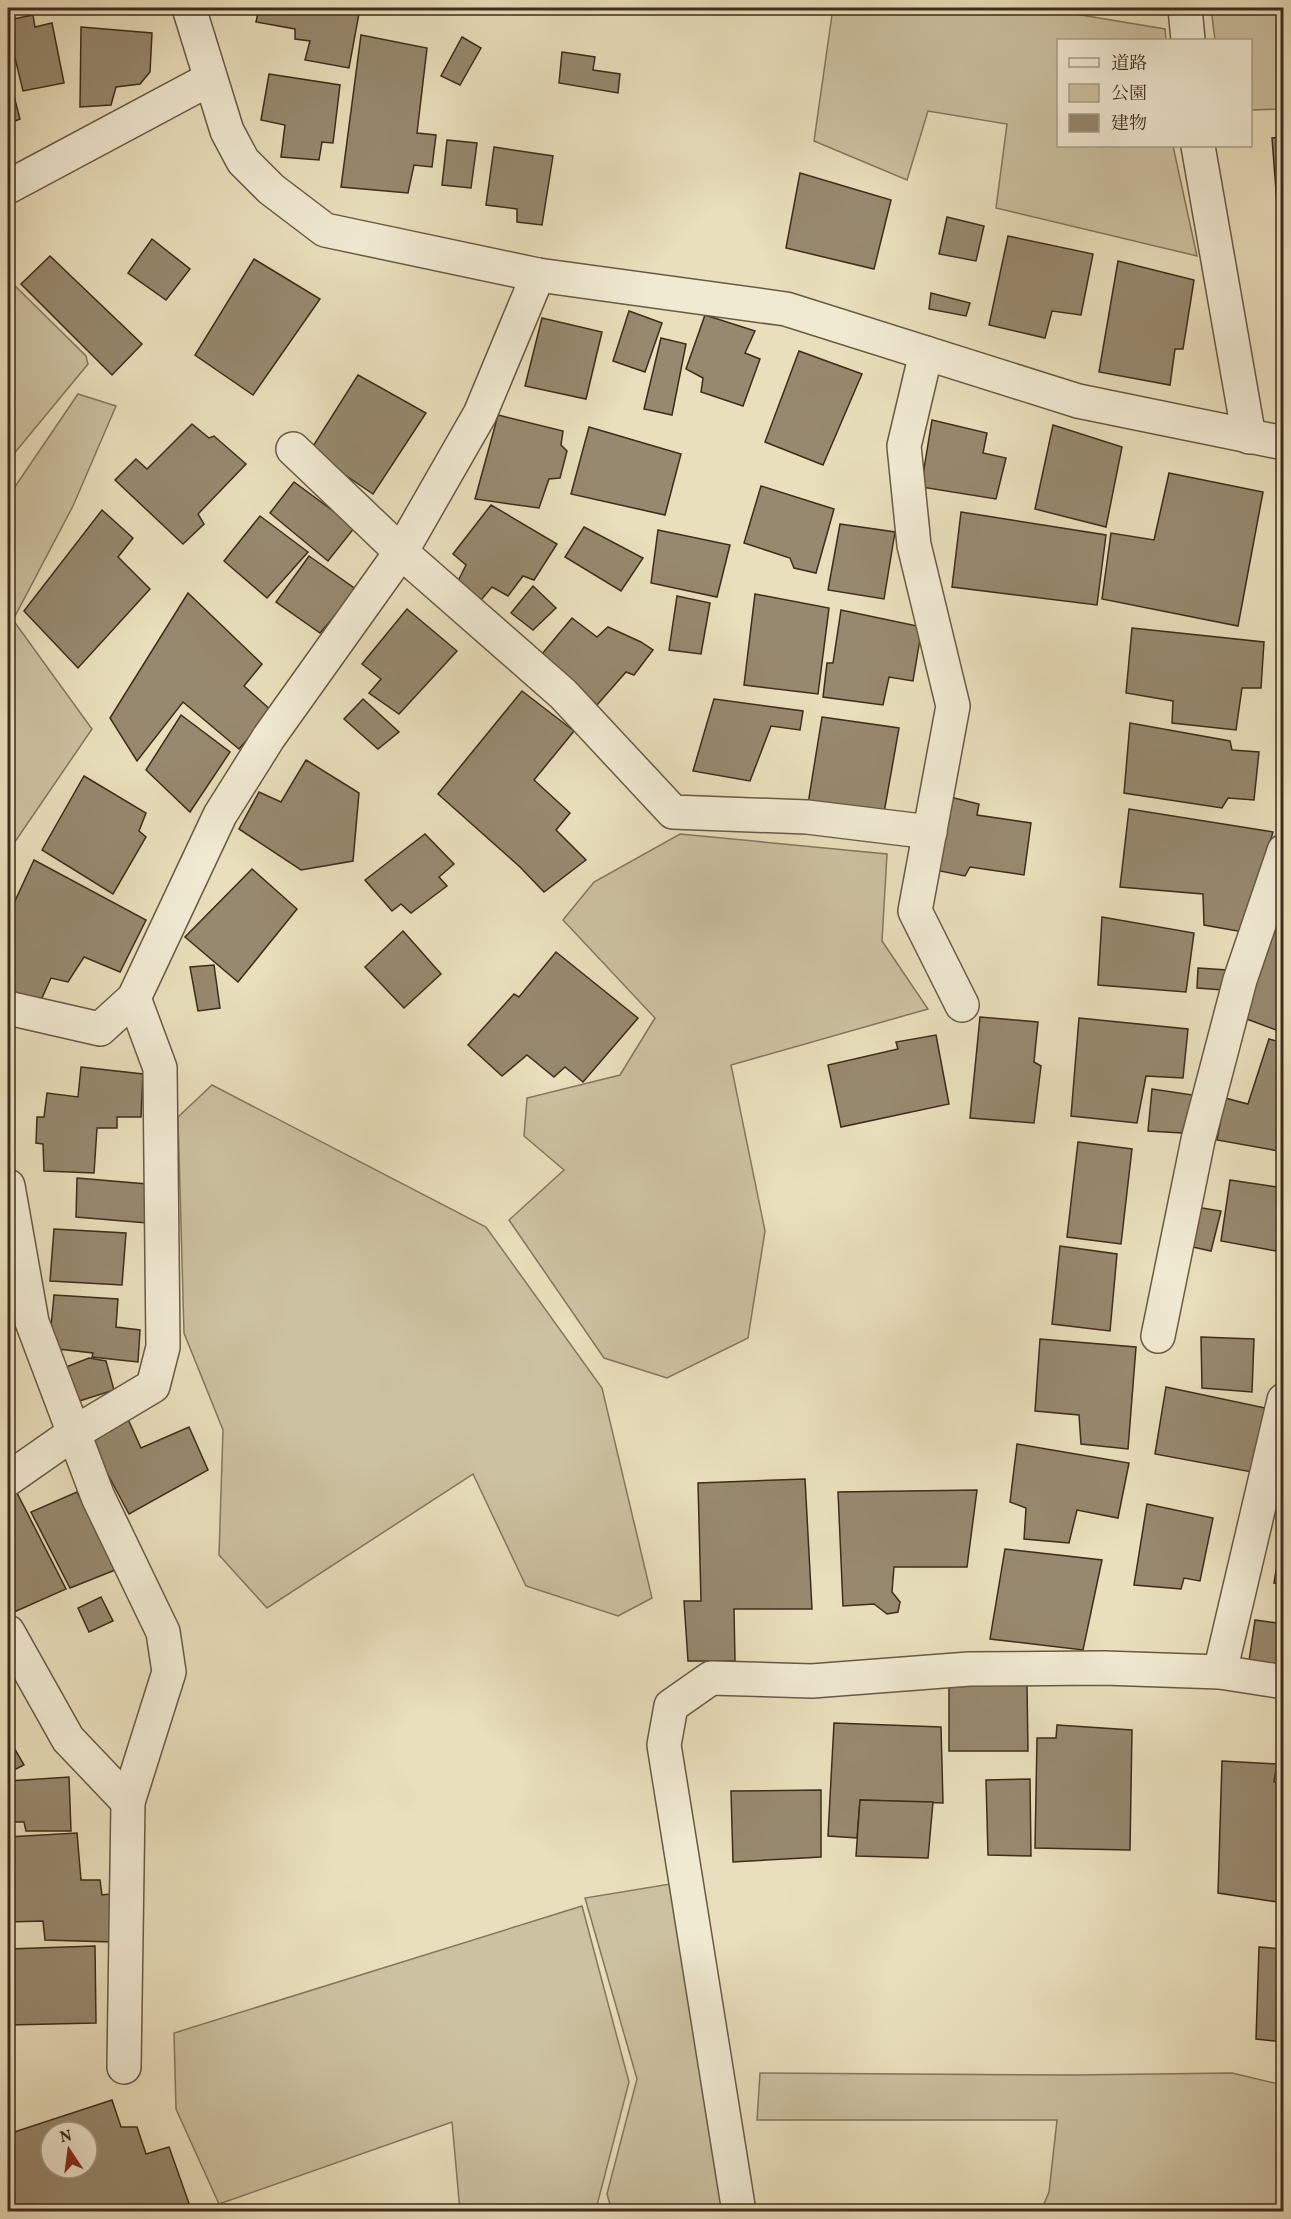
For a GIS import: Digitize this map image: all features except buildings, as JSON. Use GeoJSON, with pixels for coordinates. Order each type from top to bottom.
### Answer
{"type":"FeatureCollection","features":[{"type":"Feature","properties":{"kind":"street"},"geometry":{"type":"LineString","coordinates":[[189,8],[227,131],[243,161],[271,189],[325,230],[538,274],[786,309],[1078,401],[1284,443]]}},
{"type":"Feature","properties":{"kind":"street"},"geometry":{"type":"LineString","coordinates":[[1185,8],[1188,39]]}},
{"type":"Feature","properties":{"kind":"street"},"geometry":{"type":"LineString","coordinates":[[8,187],[210,79]]}},
{"type":"Feature","properties":{"kind":"street"},"geometry":{"type":"LineString","coordinates":[[1198,147],[1250,437]]}},
{"type":"Feature","properties":{"kind":"street"},"geometry":{"type":"LineString","coordinates":[[8,1008],[100,1029],[134,998],[220,814],[269,737],[401,552],[480,414],[538,274]]}},
{"type":"Feature","properties":{"kind":"street"},"geometry":{"type":"LineString","coordinates":[[926,353],[904,446],[914,545],[953,706],[915,911],[962,1005]]}},
{"type":"Feature","properties":{"kind":"street"},"geometry":{"type":"LineString","coordinates":[[293,449],[401,552],[563,694],[673,812],[807,817],[930,832]]}},
{"type":"Feature","properties":{"kind":"street"},"geometry":{"type":"LineString","coordinates":[[1158,1336],[1198,1140],[1240,980],[1284,851]]}},
{"type":"Feature","properties":{"kind":"street"},"geometry":{"type":"LineString","coordinates":[[8,1479],[74,1433],[153,1386],[163,1347],[160,1068],[134,998]]}},
{"type":"Feature","properties":{"kind":"street"},"geometry":{"type":"LineString","coordinates":[[8,1186],[32,1322],[98,1497],[163,1632],[169,1672],[128,1802],[124,2067]]}},
{"type":"Feature","properties":{"kind":"street"},"geometry":{"type":"LineString","coordinates":[[1220,1672],[1284,1400]]}},
{"type":"Feature","properties":{"kind":"street"},"geometry":{"type":"LineString","coordinates":[[8,1632],[68,1739],[128,1802]]}},
{"type":"Feature","properties":{"kind":"street"},"geometry":{"type":"LineString","coordinates":[[739,2211],[664,1745],[671,1706],[711,1678],[812,1681],[980,1669],[1104,1668],[1220,1672],[1284,1682]]}},
{"type":"Feature","properties":{"kind":"green space"},"geometry":{"type":"Polygon","coordinates":[[[833,8],[1039,8],[1165,29],[1166,39],[1057,39],[1057,147],[1173,147],[1197,256],[996,208],[1007,124],[928,111],[907,180],[814,141],[833,8]]]}},
{"type":"Feature","properties":{"kind":"green space"},"geometry":{"type":"Polygon","coordinates":[[[1211,8],[1283,8],[1283,109],[1252,110],[1252,39],[1215,39],[1211,8]]]}},
{"type":"Feature","properties":{"kind":"green space"},"geometry":{"type":"Polygon","coordinates":[[[8,279],[86,356],[88,364],[8,461],[8,279]]]}},
{"type":"Feature","properties":{"kind":"green space"},"geometry":{"type":"Polygon","coordinates":[[[78,394],[116,406],[73,506],[13,620],[92,729],[8,852],[8,497],[78,394]]]}},
{"type":"Feature","properties":{"kind":"green space"},"geometry":{"type":"Polygon","coordinates":[[[680,834],[887,854],[882,941],[928,1009],[731,1065],[765,1231],[748,1338],[667,1378],[604,1358],[509,1220],[564,1170],[524,1136],[527,1098],[620,1075],[655,1018],[563,920],[594,882],[680,834]]]}},
{"type":"Feature","properties":{"kind":"green space"},"geometry":{"type":"Polygon","coordinates":[[[212,1085],[486,1227],[602,1388],[652,1598],[618,1616],[526,1586],[473,1474],[267,1608],[219,1555],[223,1430],[184,1333],[178,1117],[212,1085]]]}},
{"type":"Feature","properties":{"kind":"green space"},"geometry":{"type":"Polygon","coordinates":[[[676,1883],[725,2211],[612,2211],[607,2194],[637,2079],[585,1898],[676,1883]]]}},
{"type":"Feature","properties":{"kind":"green space"},"geometry":{"type":"Polygon","coordinates":[[[582,1906],[629,2082],[596,2209],[589,2212],[460,2211],[452,2122],[219,2204],[176,2109],[174,2033],[582,1906]]]}},
{"type":"Feature","properties":{"kind":"green space"},"geometry":{"type":"Polygon","coordinates":[[[760,2073],[1075,2075],[1232,2073],[1283,2085],[1283,2211],[1041,2211],[1049,2192],[1057,2120],[757,2120],[760,2073]]]}}]}
